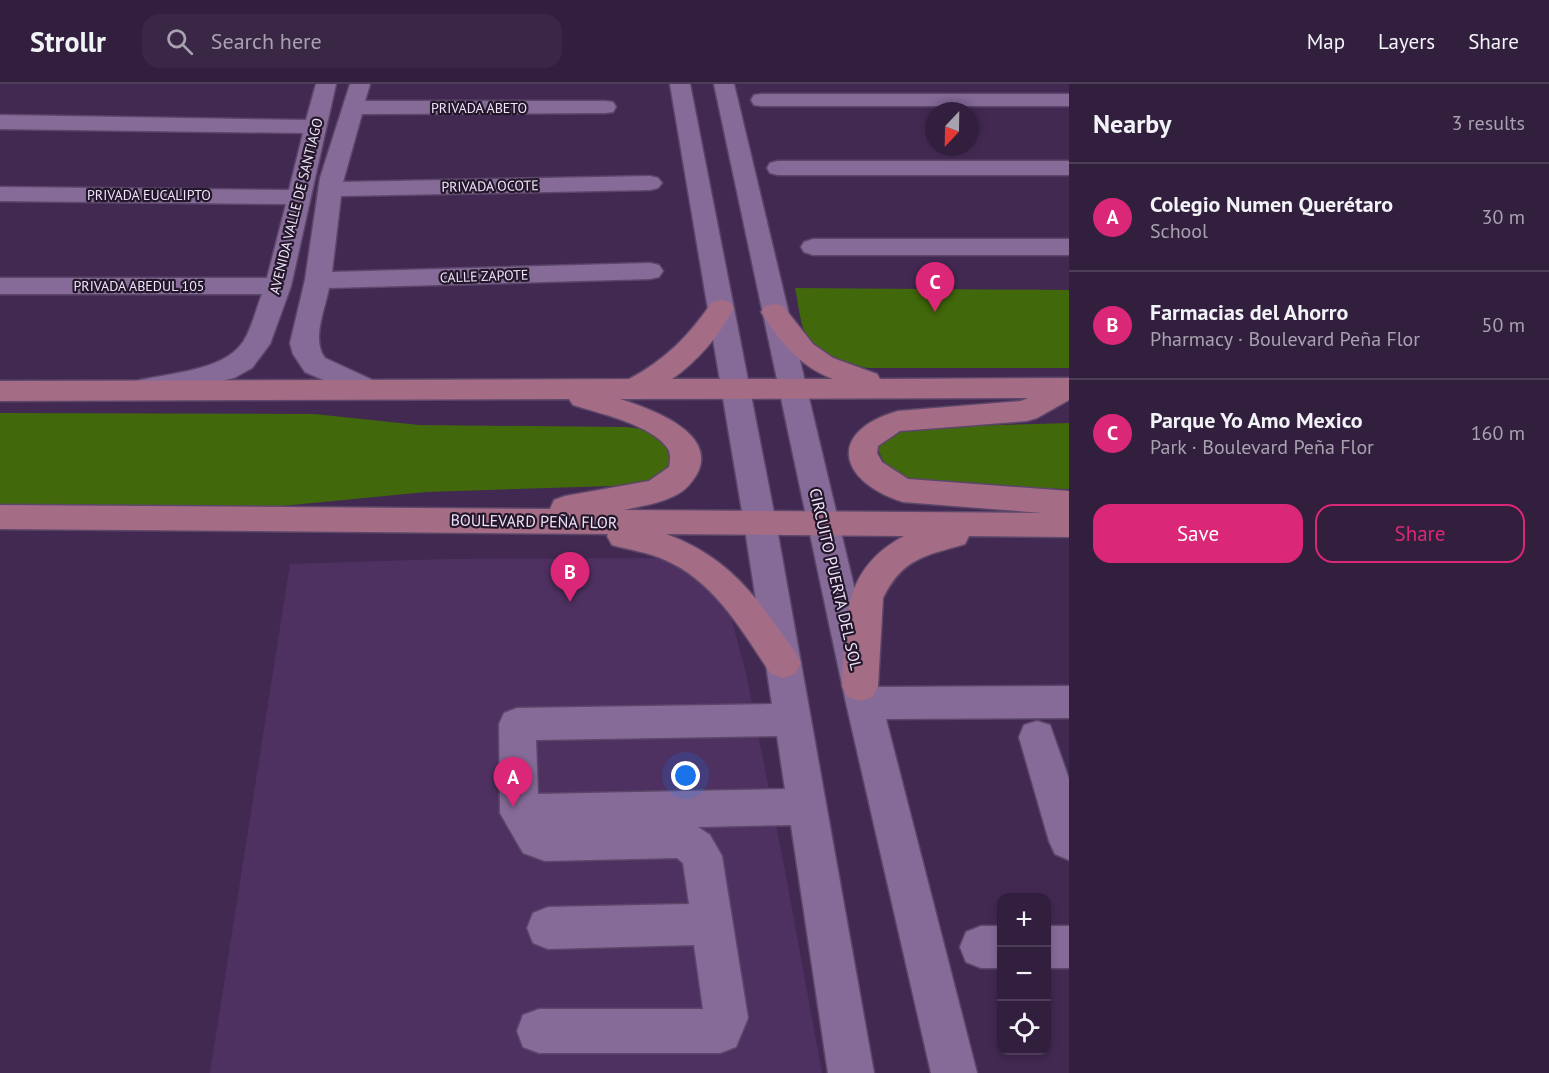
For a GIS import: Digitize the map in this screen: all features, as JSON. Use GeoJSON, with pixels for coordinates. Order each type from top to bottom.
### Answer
{"type":"FeatureCollection","features":[{"type":"Feature","properties":{"kind":"main road"},"geometry":{"type":"LineString","coordinates":[[633,389],[680,361],[698,344],[721,308]]}},
{"type":"Feature","properties":{"kind":"main road"},"geometry":{"type":"LineString","coordinates":[[774,312],[803,350],[823,365],[854,378],[898,388]]}},
{"type":"Feature","properties":{"kind":"main road"},"geometry":{"type":"LineString","coordinates":[[0,391],[1069,388]]}},
{"type":"Feature","properties":{"kind":"main road"},"geometry":{"type":"LineString","coordinates":[[1069,388],[1026,411],[898,421],[871,432],[864,444],[864,456],[870,469],[884,481],[903,490],[1069,502]]}},
{"type":"Feature","properties":{"kind":"main road"},"geometry":{"type":"LineString","coordinates":[[505,521],[660,489],[675,481],[684,469],[687,456],[684,444],[671,432],[656,424],[556,389]]}},
{"type":"Feature","properties":{"kind":"main road","name":"BOULEVARD PEÑA FLOR"},"geometry":{"type":"LineString","coordinates":[[0,517],[1069,525]]}},
{"type":"Feature","properties":{"kind":"main road"},"geometry":{"type":"LineString","coordinates":[[505,521],[631,537],[665,545],[690,557],[715,573],[741,603],[783,663]]}},
{"type":"Feature","properties":{"kind":"main road"},"geometry":{"type":"LineString","coordinates":[[862,694],[866,598],[876,578],[893,558],[915,545],[938,538],[1016,524]]}},
{"type":"Feature","properties":{"kind":"street","name":"AVENIDA VALLE DE SANTIAGO"},"geometry":{"type":"LineString","coordinates":[[142,389],[224,371],[242,360],[256,344],[278,286],[326,84]]}},
{"type":"Feature","properties":{"kind":"street","name":"AVENIDA VALLE DE SANTIAGO"},"geometry":{"type":"LineString","coordinates":[[360,84],[330,189],[318,280],[304,343],[315,365],[367,389]]}},
{"type":"Feature","properties":{"kind":"street"},"geometry":{"type":"LineString","coordinates":[[680,84],[760,523],[851,1073]]}},
{"type":"Feature","properties":{"kind":"street","name":"CIRCUITO PUERTA DEL SOL"},"geometry":{"type":"LineString","coordinates":[[724,84],[862,694],[954,1073]]}},
{"type":"Feature","properties":{"kind":"street"},"geometry":{"type":"LineString","coordinates":[[762,100],[1069,100]]}},
{"type":"Feature","properties":{"kind":"street","name":"PRIVADA ABETO"},"geometry":{"type":"LineString","coordinates":[[353,108],[605,107]]}},
{"type":"Feature","properties":{"kind":"street"},"geometry":{"type":"LineString","coordinates":[[0,122],[315,127]]}},
{"type":"Feature","properties":{"kind":"street"},"geometry":{"type":"LineString","coordinates":[[778,168],[1069,168]]}},
{"type":"Feature","properties":{"kind":"street","name":"PRIVADA OCOTE"},"geometry":{"type":"LineString","coordinates":[[330,189],[650,183]]}},
{"type":"Feature","properties":{"kind":"street","name":"PRIVADA EUCALIPTO"},"geometry":{"type":"LineString","coordinates":[[0,195],[298,197]]}},
{"type":"Feature","properties":{"kind":"street"},"geometry":{"type":"LineString","coordinates":[[813,247],[1069,247]]}},
{"type":"Feature","properties":{"kind":"street","name":"CALLE ZAPOTE"},"geometry":{"type":"LineString","coordinates":[[318,280],[650,271]]}},
{"type":"Feature","properties":{"kind":"street","name":"PRIVADA ABEDUL 105"},"geometry":{"type":"LineString","coordinates":[[0,286],[278,286]]}},
{"type":"Feature","properties":{"kind":"street"},"geometry":{"type":"LineString","coordinates":[[862,694],[1069,702]]}},
{"type":"Feature","properties":{"kind":"street"},"geometry":{"type":"LineString","coordinates":[[539,1031],[720,1030],[726,1018],[702,856],[687,842],[676,839],[545,842],[537,840],[519,813],[517,724],[793,720]]}},
{"type":"Feature","properties":{"kind":"street"},"geometry":{"type":"LineString","coordinates":[[1036,737],[1069,841]]}},
{"type":"Feature","properties":{"kind":"street"},"geometry":{"type":"LineString","coordinates":[[519,813],[807,807]]}},
{"type":"Feature","properties":{"kind":"street"},"geometry":{"type":"LineString","coordinates":[[548,928],[712,924]]}},
{"type":"Feature","properties":{"kind":"street"},"geometry":{"type":"LineString","coordinates":[[1051,947],[1069,947]]}},
{"type":"Feature","properties":{"kind":"shaded area"},"geometry":{"type":"Polygon","coordinates":[[[715,558],[746,673],[822,1073],[210,1073],[290,564],[449,559],[715,558]]]}},
{"type":"Feature","properties":{"kind":"green space"},"geometry":{"type":"Polygon","coordinates":[[[795,288],[1069,290],[1069,368],[868,368],[851,364],[825,352],[811,341],[804,330],[795,288]]]}},
{"type":"Feature","properties":{"kind":"green space"},"geometry":{"type":"Polygon","coordinates":[[[0,413],[314,414],[419,425],[626,427],[643,429],[655,434],[664,443],[672,458],[665,474],[643,485],[426,492],[261,508],[0,507],[0,413]]]}},
{"type":"Feature","properties":{"kind":"green space"},"geometry":{"type":"Polygon","coordinates":[[[1069,423],[1069,489],[926,486],[896,474],[885,463],[878,449],[880,441],[899,428],[1069,423]]]}},
{"type":"Feature","properties":{"kind":"place","name":"Parque Yo Amo Mexico"},"geometry":{"type":"Point","coordinates":[935,312]}},
{"type":"Feature","properties":{"kind":"place","name":"Farmacias del Ahorro"},"geometry":{"type":"Point","coordinates":[570,602]}},
{"type":"Feature","properties":{"kind":"place","name":"Colegio Numen Querétaro"},"geometry":{"type":"Point","coordinates":[513,807]}}]}
